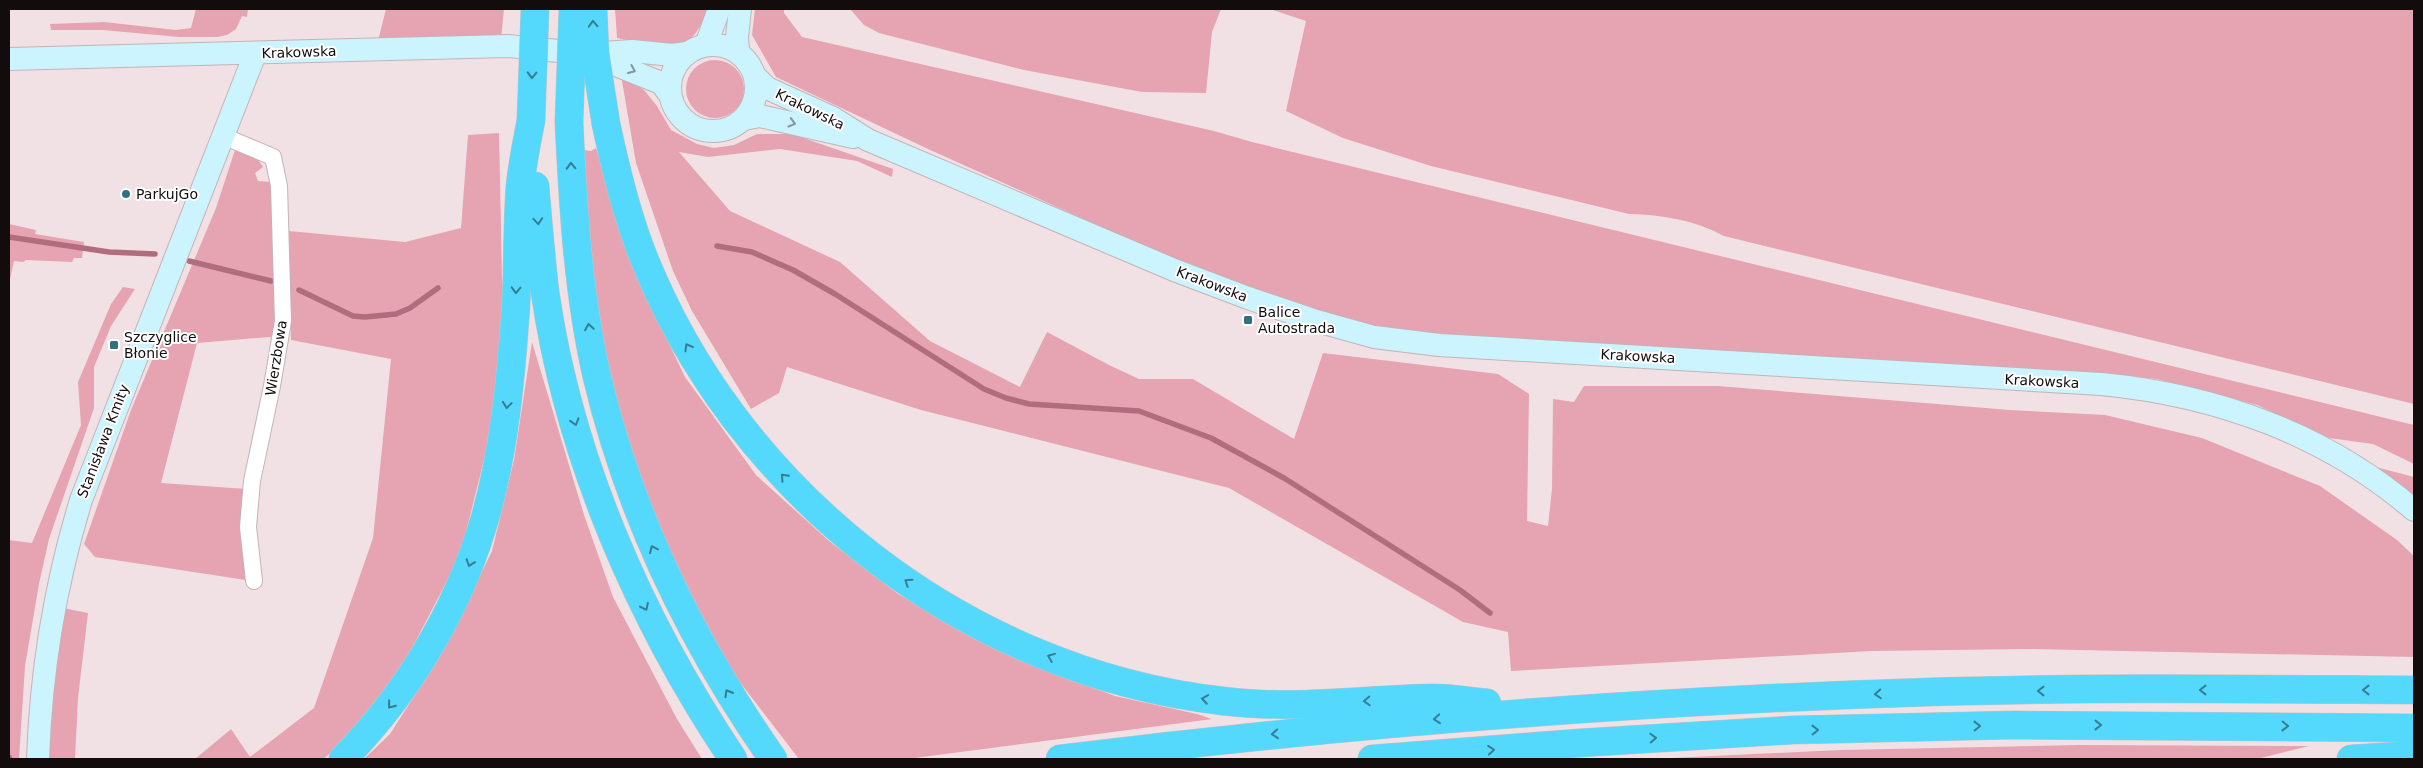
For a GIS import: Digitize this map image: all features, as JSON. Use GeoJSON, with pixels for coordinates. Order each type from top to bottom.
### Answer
{"type":"FeatureCollection","features":[{"type":"Feature","properties":{"kind":"highway"},"geometry":{"type":"LineString","coordinates":[[535,9],[531,120],[546,293],[573,417],[593,481],[631,577],[656,631],[726,749]]}},
{"type":"Feature","properties":{"kind":"highway"},"geometry":{"type":"LineString","coordinates":[[573,9],[569,122],[577,246],[597,376],[610,427],[648,538],[674,594],[732,699],[773,759]]}},
{"type":"Feature","properties":{"kind":"highway"},"geometry":{"type":"LineString","coordinates":[[592,9],[595,54],[606,124],[619,181],[640,249],[675,324],[701,369],[755,444],[807,502],[878,562],[945,606],[1011,641],[1058,660],[1138,686],[1225,702],[1266,703],[1437,698],[1555,710]]}},
{"type":"Feature","properties":{"kind":"highway"},"geometry":{"type":"LineString","coordinates":[[343,759],[395,700],[422,658],[444,620],[467,572],[482,528],[502,441],[508,396],[516,303],[520,186],[531,120]]}},
{"type":"Feature","properties":{"kind":"highway"},"geometry":{"type":"LineString","coordinates":[[1060,759],[1236,738],[1555,710],[1931,692],[2414,690]]}},
{"type":"Feature","properties":{"kind":"highway"},"geometry":{"type":"LineString","coordinates":[[1372,759],[1579,742],[1792,730],[2014,725],[2236,725],[2414,728]]}},
{"type":"Feature","properties":{"kind":"highway"},"geometry":{"type":"LineString","coordinates":[[2351,759],[2414,755]]}},
{"type":"Feature","properties":{"kind":"street"},"geometry":{"type":"LineString","coordinates":[[696,49],[726,46],[738,52],[749,62],[755,76],[755,98],[744,119],[731,128],[716,131],[700,130],[686,122],[676,110],[670,96],[672,72],[696,49],[719,9]]}},
{"type":"Feature","properties":{"kind":"street"},"geometry":{"type":"LineString","coordinates":[[738,52],[737,37],[740,9]]}},
{"type":"Feature","properties":{"kind":"street","name":"Krakowska"},"geometry":{"type":"LineString","coordinates":[[9,59],[508,46],[588,54],[632,51],[672,55],[696,49]]}},
{"type":"Feature","properties":{"kind":"street","name":"Stanisława Kmity"},"geometry":{"type":"LineString","coordinates":[[38,759],[42,684],[48,637],[61,571],[78,507],[109,423],[255,54]]}},
{"type":"Feature","properties":{"kind":"street","name":"Krakowska"},"geometry":{"type":"LineString","coordinates":[[588,54],[661,83],[670,96]]}},
{"type":"Feature","properties":{"kind":"street","name":"Krakowska"},"geometry":{"type":"LineString","coordinates":[[755,76],[767,88],[833,118],[868,140],[1174,270],[1304,317],[1374,336],[1439,346],[2101,384],[2170,393],[2254,416],[2323,447],[2370,477],[2414,510]]}},
{"type":"Feature","properties":{"kind":"street","name":"Krakowska"},"geometry":{"type":"LineString","coordinates":[[744,119],[760,116],[868,140]]}},
{"type":"Feature","properties":{"kind":"street","name":"Wierzbowa"},"geometry":{"type":"LineString","coordinates":[[223,136],[273,157],[278,186],[283,321],[272,386],[252,481],[248,527],[254,581]]}},
{"type":"Feature","properties":{"kind":"shaded area"},"geometry":{"type":"Polygon","coordinates":[[[196,9],[248,9],[247,17],[242,16],[236,29],[227,35],[217,37],[179,37],[103,30],[51,30],[50,24],[104,22],[176,30],[191,28],[196,9]]]}},
{"type":"Feature","properties":{"kind":"shaded area"},"geometry":{"type":"Polygon","coordinates":[[[386,9],[504,9],[501,39],[378,41],[386,9]]]}},
{"type":"Feature","properties":{"kind":"shaded area"},"geometry":{"type":"Polygon","coordinates":[[[615,9],[707,9],[700,26],[692,37],[683,44],[660,46],[617,38],[615,9]]]}},
{"type":"Feature","properties":{"kind":"shaded area"},"geometry":{"type":"Polygon","coordinates":[[[755,9],[784,9],[784,13],[802,37],[1214,131],[1252,142],[2414,425],[2414,464],[2373,444],[2329,438],[2257,405],[2157,379],[2075,371],[1510,340],[1380,328],[1286,304],[1204,273],[928,149],[776,77],[752,35],[755,9]]]}},
{"type":"Feature","properties":{"kind":"shaded area"},"geometry":{"type":"Polygon","coordinates":[[[850,9],[1221,9],[1212,32],[1206,93],[1142,92],[1024,70],[879,33],[864,25],[850,9]]]}},
{"type":"Feature","properties":{"kind":"shaded area"},"geometry":{"type":"Polygon","coordinates":[[[1270,9],[2414,9],[2414,404],[1724,236],[1702,226],[1678,219],[1629,214],[1431,166],[1343,138],[1286,111],[1306,21],[1270,9]]]}},
{"type":"Feature","properties":{"kind":"shaded area"},"geometry":{"type":"Polygon","coordinates":[[[709,60],[721,60],[736,68],[744,83],[744,95],[736,110],[721,118],[709,118],[694,110],[686,95],[686,83],[694,68],[709,60]]]}},
{"type":"Feature","properties":{"kind":"shaded area"},"geometry":{"type":"Polygon","coordinates":[[[621,75],[644,90],[657,106],[671,130],[697,144],[714,148],[734,145],[757,134],[792,134],[893,169],[892,177],[857,161],[780,149],[708,157],[679,152],[730,211],[840,262],[930,341],[1020,387],[1047,332],[1139,379],[1193,379],[1294,439],[1323,353],[1498,374],[1529,394],[1527,521],[1548,526],[1552,489],[1553,399],[1574,402],[1584,386],[1718,386],[2010,410],[2105,415],[2202,438],[2320,486],[2397,540],[2414,556],[2414,657],[2029,649],[1871,651],[1511,671],[1508,632],[1463,622],[1229,488],[921,410],[787,367],[779,393],[751,409],[692,311],[673,271],[636,163],[621,75]]]}},
{"type":"Feature","properties":{"kind":"shaded area"},"geometry":{"type":"Polygon","coordinates":[[[499,133],[503,324],[489,440],[460,556],[409,654],[365,719],[324,759],[195,759],[231,729],[250,757],[314,708],[373,538],[391,359],[291,340],[289,231],[405,242],[461,228],[468,135],[499,133]]]}},
{"type":"Feature","properties":{"kind":"shaded area"},"geometry":{"type":"Polygon","coordinates":[[[596,148],[639,281],[685,377],[756,475],[829,541],[898,594],[1014,658],[1115,696],[1212,719],[907,759],[799,759],[729,668],[661,543],[619,418],[589,267],[578,149],[591,151],[596,148]]]}},
{"type":"Feature","properties":{"kind":"shaded area"},"geometry":{"type":"Polygon","coordinates":[[[235,150],[255,155],[263,167],[255,173],[258,181],[271,182],[276,338],[197,343],[161,483],[247,489],[246,580],[95,557],[84,544],[131,410],[216,208],[235,150]]]}},
{"type":"Feature","properties":{"kind":"shaded area"},"geometry":{"type":"Polygon","coordinates":[[[9,224],[36,230],[35,234],[84,242],[82,258],[74,258],[72,262],[14,261],[9,284],[9,224]]]}},
{"type":"Feature","properties":{"kind":"shaded area"},"geometry":{"type":"Polygon","coordinates":[[[123,287],[135,289],[111,326],[94,367],[94,408],[49,539],[25,666],[19,759],[9,759],[9,540],[32,543],[81,425],[78,382],[111,304],[123,287]]]}},
{"type":"Feature","properties":{"kind":"shaded area"},"geometry":{"type":"Polygon","coordinates":[[[532,342],[584,515],[613,597],[677,719],[702,759],[364,759],[390,734],[443,651],[492,551],[514,460],[532,342]]]}},
{"type":"Feature","properties":{"kind":"shaded area"},"geometry":{"type":"Polygon","coordinates":[[[2372,466],[2414,477],[2414,499],[2372,466]]]}},
{"type":"Feature","properties":{"kind":"shaded area"},"geometry":{"type":"Polygon","coordinates":[[[63,608],[88,613],[78,698],[75,759],[50,759],[50,708],[63,608]]]}},
{"type":"Feature","properties":{"kind":"shaded area"},"geometry":{"type":"Polygon","coordinates":[[[2080,745],[2309,746],[2257,759],[1650,759],[1840,750],[2080,745]]]}},
{"type":"Feature","properties":{"kind":"waterway"},"geometry":{"type":"LineString","coordinates":[[9,237],[109,252],[155,254]]}},
{"type":"Feature","properties":{"kind":"waterway"},"geometry":{"type":"LineString","coordinates":[[717,246],[752,252],[793,270],[835,294],[984,389],[1006,398],[1029,404],[1139,411],[1211,438],[1284,478],[1460,590],[1490,613]]}},
{"type":"Feature","properties":{"kind":"waterway"},"geometry":{"type":"LineString","coordinates":[[189,261],[271,281]]}},
{"type":"Feature","properties":{"kind":"waterway"},"geometry":{"type":"LineString","coordinates":[[299,290],[353,316],[365,317],[396,314],[410,308],[438,288]]}},
{"type":"Feature","properties":{"kind":"place","name":"ParkujGo"},"geometry":{"type":"Point","coordinates":[126,194]}},
{"type":"Feature","properties":{"kind":"place","name":"Balice Autostrada"},"geometry":{"type":"Point","coordinates":[1248,320]}},
{"type":"Feature","properties":{"kind":"place","name":"Szczyglice Błonie"},"geometry":{"type":"Point","coordinates":[114,345]}}]}
